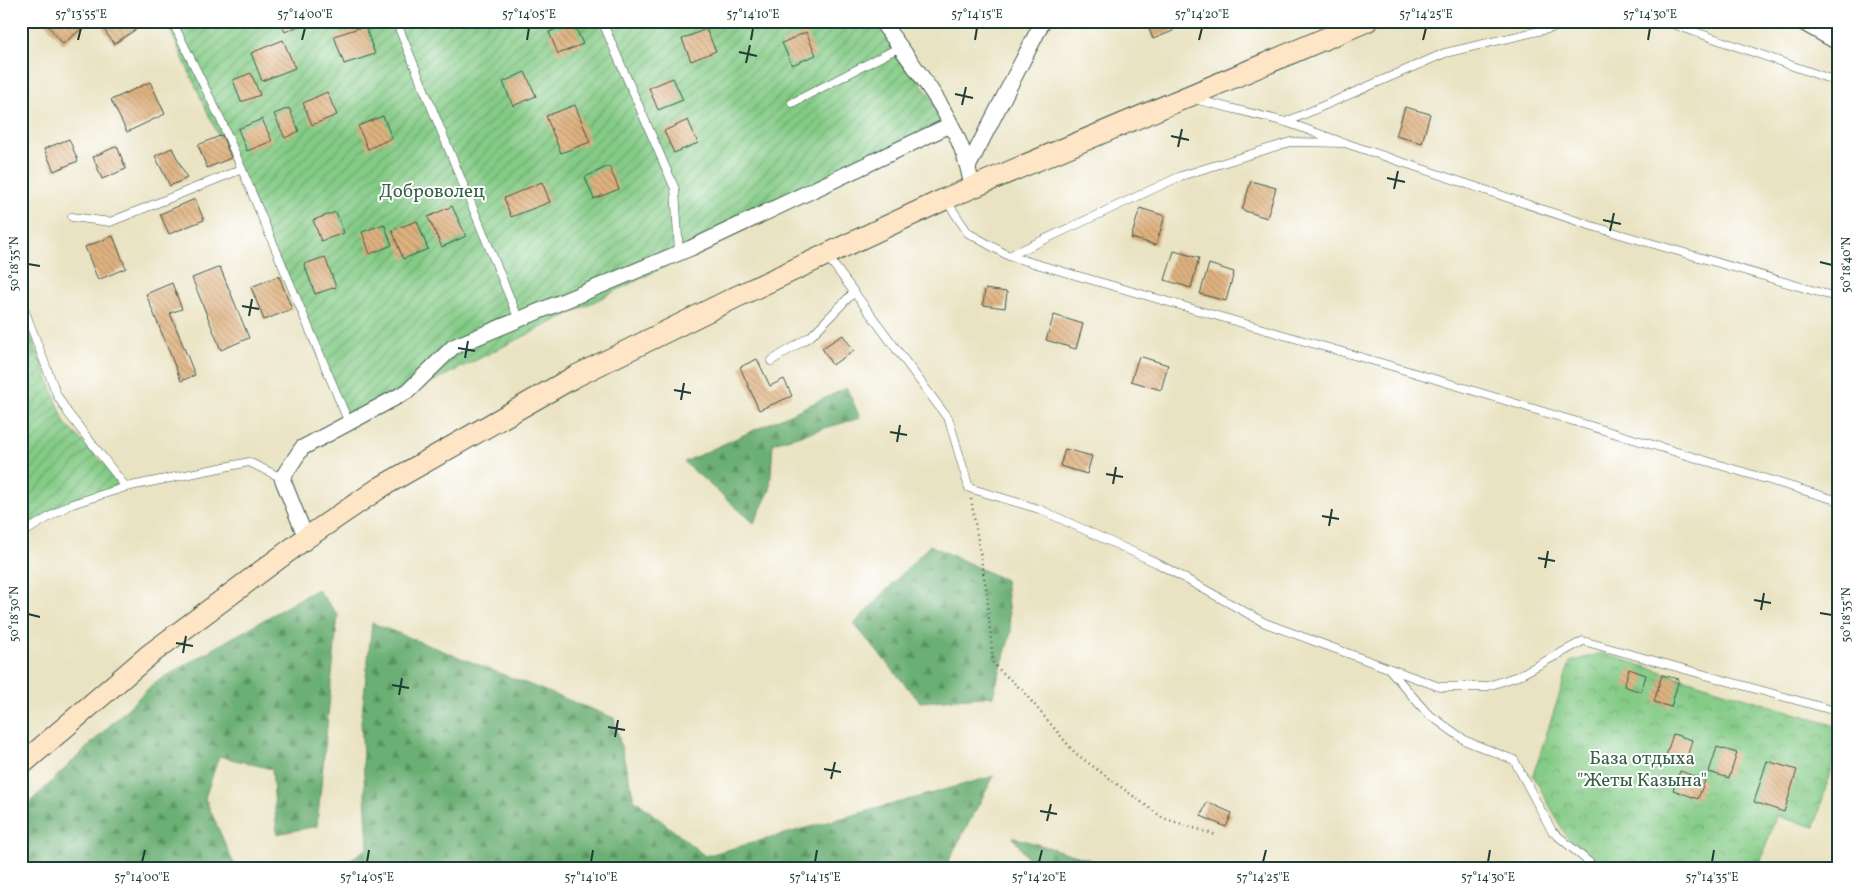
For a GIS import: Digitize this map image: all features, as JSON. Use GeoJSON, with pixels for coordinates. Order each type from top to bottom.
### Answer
{"type":"FeatureCollection","features":[{"type":"Feature","properties":{"kind":"main road"},"geometry":{"type":"LineString","coordinates":[[21,765],[149,656],[306,538],[381,486],[574,377],[736,297],[945,200],[1367,21]]}},
{"type":"Feature","properties":{"kind":"street"},"geometry":{"type":"LineString","coordinates":[[882,21],[937,98],[968,165],[972,188]]}},
{"type":"Feature","properties":{"kind":"street"},"geometry":{"type":"LineString","coordinates":[[968,165],[1043,21]]}},
{"type":"Feature","properties":{"kind":"street"},"geometry":{"type":"LineString","coordinates":[[1800,21],[1839,43]]}},
{"type":"Feature","properties":{"kind":"street"},"geometry":{"type":"LineString","coordinates":[[306,538],[282,478],[302,448],[408,391],[453,347],[679,253],[950,125]]}},
{"type":"Feature","properties":{"kind":"lane"},"geometry":{"type":"LineString","coordinates":[[172,21],[221,120],[349,423]]}},
{"type":"Feature","properties":{"kind":"lane"},"geometry":{"type":"LineString","coordinates":[[396,21],[519,320]]}},
{"type":"Feature","properties":{"kind":"lane"},"geometry":{"type":"LineString","coordinates":[[602,21],[675,189],[679,253]]}},
{"type":"Feature","properties":{"kind":"lane"},"geometry":{"type":"LineString","coordinates":[[1286,122],[1445,53],[1581,21]]}},
{"type":"Feature","properties":{"kind":"lane"},"geometry":{"type":"LineString","coordinates":[[1664,21],[1839,82]]}},
{"type":"Feature","properties":{"kind":"lane"},"geometry":{"type":"LineString","coordinates":[[792,102],[900,47]]}},
{"type":"Feature","properties":{"kind":"lane"},"geometry":{"type":"LineString","coordinates":[[1187,97],[1286,122],[1345,144],[1592,226],[1839,298]]}},
{"type":"Feature","properties":{"kind":"lane"},"geometry":{"type":"LineString","coordinates":[[1009,256],[1181,176],[1290,142],[1345,144]]}},
{"type":"Feature","properties":{"kind":"lane"},"geometry":{"type":"LineString","coordinates":[[72,217],[110,222],[242,169]]}},
{"type":"Feature","properties":{"kind":"lane"},"geometry":{"type":"LineString","coordinates":[[945,200],[968,233],[1009,256],[1378,362],[1839,500]]}},
{"type":"Feature","properties":{"kind":"lane"},"geometry":{"type":"LineString","coordinates":[[827,255],[949,420],[969,488],[1039,510],[1157,563],[1265,623],[1390,670],[1440,686],[1485,687],[1518,676],[1582,641],[1839,712]]}},
{"type":"Feature","properties":{"kind":"lane"},"geometry":{"type":"LineString","coordinates":[[771,361],[811,336],[854,292]]}},
{"type":"Feature","properties":{"kind":"lane"},"geometry":{"type":"LineString","coordinates":[[21,301],[58,395],[68,413],[126,487]]}},
{"type":"Feature","properties":{"kind":"lane"},"geometry":{"type":"LineString","coordinates":[[21,534],[69,505],[126,487],[249,462],[282,478]]}},
{"type":"Feature","properties":{"kind":"lane"},"geometry":{"type":"LineString","coordinates":[[1390,670],[1427,713],[1466,741],[1514,760],[1552,831],[1597,869]]}},
{"type":"Feature","properties":{"kind":"path"},"geometry":{"type":"LineString","coordinates":[[969,488],[987,594],[993,664],[1022,690],[1075,753],[1163,818],[1216,835]]}},
{"type":"Feature","properties":{"kind":"green space","name":"Доброволец"},"geometry":{"type":"Polygon","coordinates":[[[166,21],[877,21],[950,125],[349,423],[166,21]]]}},
{"type":"Feature","properties":{"kind":"green space"},"geometry":{"type":"Polygon","coordinates":[[[21,309],[65,423],[126,487],[69,505],[21,534],[21,309]]]}},
{"type":"Feature","properties":{"kind":"green space"},"geometry":{"type":"Polygon","coordinates":[[[847,388],[860,418],[773,443],[770,490],[754,523],[684,462],[847,388]]]}},
{"type":"Feature","properties":{"kind":"green space"},"geometry":{"type":"Polygon","coordinates":[[[930,545],[1005,580],[1011,632],[993,696],[920,702],[854,624],[930,545]]]}},
{"type":"Feature","properties":{"kind":"green space"},"geometry":{"type":"Polygon","coordinates":[[[317,589],[338,615],[317,826],[277,834],[272,769],[219,756],[205,798],[236,869],[21,869],[21,811],[154,683],[317,589]]]}},
{"type":"Feature","properties":{"kind":"green space"},"geometry":{"type":"Polygon","coordinates":[[[372,623],[614,718],[634,799],[705,856],[994,776],[944,869],[336,869],[368,848],[361,722],[372,623]]]}},
{"type":"Feature","properties":{"kind":"green space","name":"База отдыха \"Жеты Казына\""},"geometry":{"type":"Polygon","coordinates":[[[1602,653],[1839,727],[1839,739],[1815,827],[1776,816],[1758,869],[1610,869],[1566,836],[1533,775],[1570,662],[1602,653]]]}},
{"type":"Feature","properties":{"kind":"green space"},"geometry":{"type":"Polygon","coordinates":[[[1013,837],[1091,860],[1100,869],[1035,869],[1013,837]]]}},
{"type":"Feature","properties":{"kind":"building"},"geometry":{"type":"Polygon","coordinates":[[[44,21],[83,21],[86,25],[63,44],[44,21]]]}},
{"type":"Feature","properties":{"kind":"building"},"geometry":{"type":"Polygon","coordinates":[[[113,21],[133,21],[138,28],[114,44],[103,28],[113,21]]]}},
{"type":"Feature","properties":{"kind":"building"},"geometry":{"type":"Polygon","coordinates":[[[280,21],[309,21],[285,32],[280,21]]]}},
{"type":"Feature","properties":{"kind":"building"},"geometry":{"type":"Polygon","coordinates":[[[645,21],[670,21],[649,30],[645,21]]]}},
{"type":"Feature","properties":{"kind":"building"},"geometry":{"type":"Polygon","coordinates":[[[1146,21],[1170,21],[1173,31],[1153,39],[1146,21]]]}},
{"type":"Feature","properties":{"kind":"building"},"geometry":{"type":"Polygon","coordinates":[[[573,22],[583,44],[558,54],[549,32],[573,22]]]}},
{"type":"Feature","properties":{"kind":"building"},"geometry":{"type":"Polygon","coordinates":[[[365,26],[375,54],[344,64],[334,36],[365,26]]]}},
{"type":"Feature","properties":{"kind":"building"},"geometry":{"type":"Polygon","coordinates":[[[706,29],[716,51],[691,61],[682,39],[706,29]]]}},
{"type":"Feature","properties":{"kind":"building"},"geometry":{"type":"Polygon","coordinates":[[[806,32],[816,55],[792,65],[782,43],[806,32]]]}},
{"type":"Feature","properties":{"kind":"building"},"geometry":{"type":"Polygon","coordinates":[[[283,40],[295,68],[262,81],[251,53],[283,40]]]}},
{"type":"Feature","properties":{"kind":"building"},"geometry":{"type":"Polygon","coordinates":[[[525,72],[536,96],[513,106],[503,82],[525,72]]]}},
{"type":"Feature","properties":{"kind":"building"},"geometry":{"type":"Polygon","coordinates":[[[251,73],[260,95],[241,102],[233,80],[251,73]]]}},
{"type":"Feature","properties":{"kind":"building"},"geometry":{"type":"Polygon","coordinates":[[[673,78],[683,100],[658,110],[649,88],[673,78]]]}},
{"type":"Feature","properties":{"kind":"building"},"geometry":{"type":"Polygon","coordinates":[[[150,82],[165,114],[127,132],[111,100],[150,82]]]}},
{"type":"Feature","properties":{"kind":"building"},"geometry":{"type":"Polygon","coordinates":[[[327,92],[337,115],[312,125],[303,103],[327,92]]]}},
{"type":"Feature","properties":{"kind":"building"},"geometry":{"type":"Polygon","coordinates":[[[575,105],[590,142],[561,153],[546,116],[575,105]]]}},
{"type":"Feature","properties":{"kind":"building"},"geometry":{"type":"Polygon","coordinates":[[[1405,107],[1430,114],[1422,143],[1396,136],[1405,107]]]}},
{"type":"Feature","properties":{"kind":"building"},"geometry":{"type":"Polygon","coordinates":[[[289,108],[299,131],[285,138],[274,114],[289,108]]]}},
{"type":"Feature","properties":{"kind":"building"},"geometry":{"type":"Polygon","coordinates":[[[383,116],[392,138],[368,149],[358,126],[383,116]]]}},
{"type":"Feature","properties":{"kind":"building"},"geometry":{"type":"Polygon","coordinates":[[[262,119],[272,141],[247,151],[238,129],[262,119]]]}},
{"type":"Feature","properties":{"kind":"building"},"geometry":{"type":"Polygon","coordinates":[[[688,120],[698,143],[674,153],[664,131],[688,120]]]}},
{"type":"Feature","properties":{"kind":"building"},"geometry":{"type":"Polygon","coordinates":[[[222,135],[231,158],[207,168],[198,145],[222,135]]]}},
{"type":"Feature","properties":{"kind":"building"},"geometry":{"type":"Polygon","coordinates":[[[69,139],[78,161],[54,171],[44,149],[69,139]]]}},
{"type":"Feature","properties":{"kind":"building"},"geometry":{"type":"Polygon","coordinates":[[[117,146],[126,169],[102,179],[93,157],[117,146]]]}},
{"type":"Feature","properties":{"kind":"building"},"geometry":{"type":"Polygon","coordinates":[[[172,148],[187,178],[170,186],[155,156],[172,148]]]}},
{"type":"Feature","properties":{"kind":"building"},"geometry":{"type":"Polygon","coordinates":[[[609,166],[619,189],[594,199],[585,177],[609,166]]]}},
{"type":"Feature","properties":{"kind":"building"},"geometry":{"type":"Polygon","coordinates":[[[1251,181],[1276,188],[1267,218],[1242,210],[1251,181]]]}},
{"type":"Feature","properties":{"kind":"building"},"geometry":{"type":"Polygon","coordinates":[[[542,182],[550,202],[511,217],[504,198],[542,182]]]}},
{"type":"Feature","properties":{"kind":"building"},"geometry":{"type":"Polygon","coordinates":[[[195,199],[204,220],[169,234],[160,214],[195,199]]]}},
{"type":"Feature","properties":{"kind":"building"},"geometry":{"type":"Polygon","coordinates":[[[452,206],[466,236],[442,247],[428,217],[452,206]]]}},
{"type":"Feature","properties":{"kind":"building"},"geometry":{"type":"Polygon","coordinates":[[[1140,208],[1165,216],[1156,245],[1131,238],[1140,208]]]}},
{"type":"Feature","properties":{"kind":"building"},"geometry":{"type":"Polygon","coordinates":[[[336,212],[344,233],[321,241],[313,220],[336,212]]]}},
{"type":"Feature","properties":{"kind":"building"},"geometry":{"type":"Polygon","coordinates":[[[417,221],[428,249],[403,259],[392,230],[417,221]]]}},
{"type":"Feature","properties":{"kind":"building"},"geometry":{"type":"Polygon","coordinates":[[[384,224],[392,245],[370,254],[362,232],[384,224]]]}},
{"type":"Feature","properties":{"kind":"building"},"geometry":{"type":"Polygon","coordinates":[[[113,236],[126,268],[98,280],[85,247],[113,236]]]}},
{"type":"Feature","properties":{"kind":"building"},"geometry":{"type":"Polygon","coordinates":[[[1174,251],[1199,258],[1191,288],[1165,280],[1174,251]]]}},
{"type":"Feature","properties":{"kind":"building"},"geometry":{"type":"Polygon","coordinates":[[[325,257],[336,287],[315,294],[304,264],[325,257]]]}},
{"type":"Feature","properties":{"kind":"building"},"geometry":{"type":"Polygon","coordinates":[[[1209,264],[1234,272],[1226,301],[1200,294],[1209,264]]]}},
{"type":"Feature","properties":{"kind":"building"},"geometry":{"type":"Polygon","coordinates":[[[220,267],[249,338],[221,350],[192,278],[220,267]]]}},
{"type":"Feature","properties":{"kind":"building"},"geometry":{"type":"Polygon","coordinates":[[[279,276],[292,309],[264,320],[251,287],[279,276]]]}},
{"type":"Feature","properties":{"kind":"building"},"geometry":{"type":"Polygon","coordinates":[[[172,283],[182,309],[170,313],[195,375],[181,381],[146,294],[172,283]]]}},
{"type":"Feature","properties":{"kind":"building"},"geometry":{"type":"Polygon","coordinates":[[[985,289],[1007,292],[1005,308],[983,305],[985,289]]]}},
{"type":"Feature","properties":{"kind":"building"},"geometry":{"type":"Polygon","coordinates":[[[1054,315],[1083,324],[1076,349],[1046,340],[1054,315]]]}},
{"type":"Feature","properties":{"kind":"building"},"geometry":{"type":"Polygon","coordinates":[[[843,335],[854,351],[832,365],[822,348],[843,335]]]}},
{"type":"Feature","properties":{"kind":"building"},"geometry":{"type":"Polygon","coordinates":[[[1139,356],[1168,365],[1161,390],[1131,381],[1139,356]]]}},
{"type":"Feature","properties":{"kind":"building"},"geometry":{"type":"Polygon","coordinates":[[[757,359],[770,386],[784,379],[792,396],[759,410],[740,367],[757,359]]]}},
{"type":"Feature","properties":{"kind":"building"},"geometry":{"type":"Polygon","coordinates":[[[1065,449],[1092,456],[1087,474],[1060,466],[1065,449]]]}},
{"type":"Feature","properties":{"kind":"building"},"geometry":{"type":"Polygon","coordinates":[[[1629,669],[1646,675],[1641,692],[1624,686],[1629,669]]]}},
{"type":"Feature","properties":{"kind":"building"},"geometry":{"type":"Polygon","coordinates":[[[1662,675],[1679,679],[1671,707],[1654,702],[1662,675]]]}},
{"type":"Feature","properties":{"kind":"building"},"geometry":{"type":"Polygon","coordinates":[[[1673,734],[1692,740],[1685,765],[1665,759],[1673,734]]]}},
{"type":"Feature","properties":{"kind":"building"},"geometry":{"type":"Polygon","coordinates":[[[1717,747],[1737,753],[1729,778],[1709,772],[1717,747]]]}},
{"type":"Feature","properties":{"kind":"building"},"geometry":{"type":"Polygon","coordinates":[[[1767,761],[1797,770],[1784,812],[1754,802],[1767,761]]]}},
{"type":"Feature","properties":{"kind":"building"},"geometry":{"type":"Polygon","coordinates":[[[1680,771],[1705,780],[1698,799],[1673,790],[1680,771]]]}},
{"type":"Feature","properties":{"kind":"building"},"geometry":{"type":"Polygon","coordinates":[[[1207,802],[1232,813],[1226,827],[1201,816],[1207,802]]]}}]}
